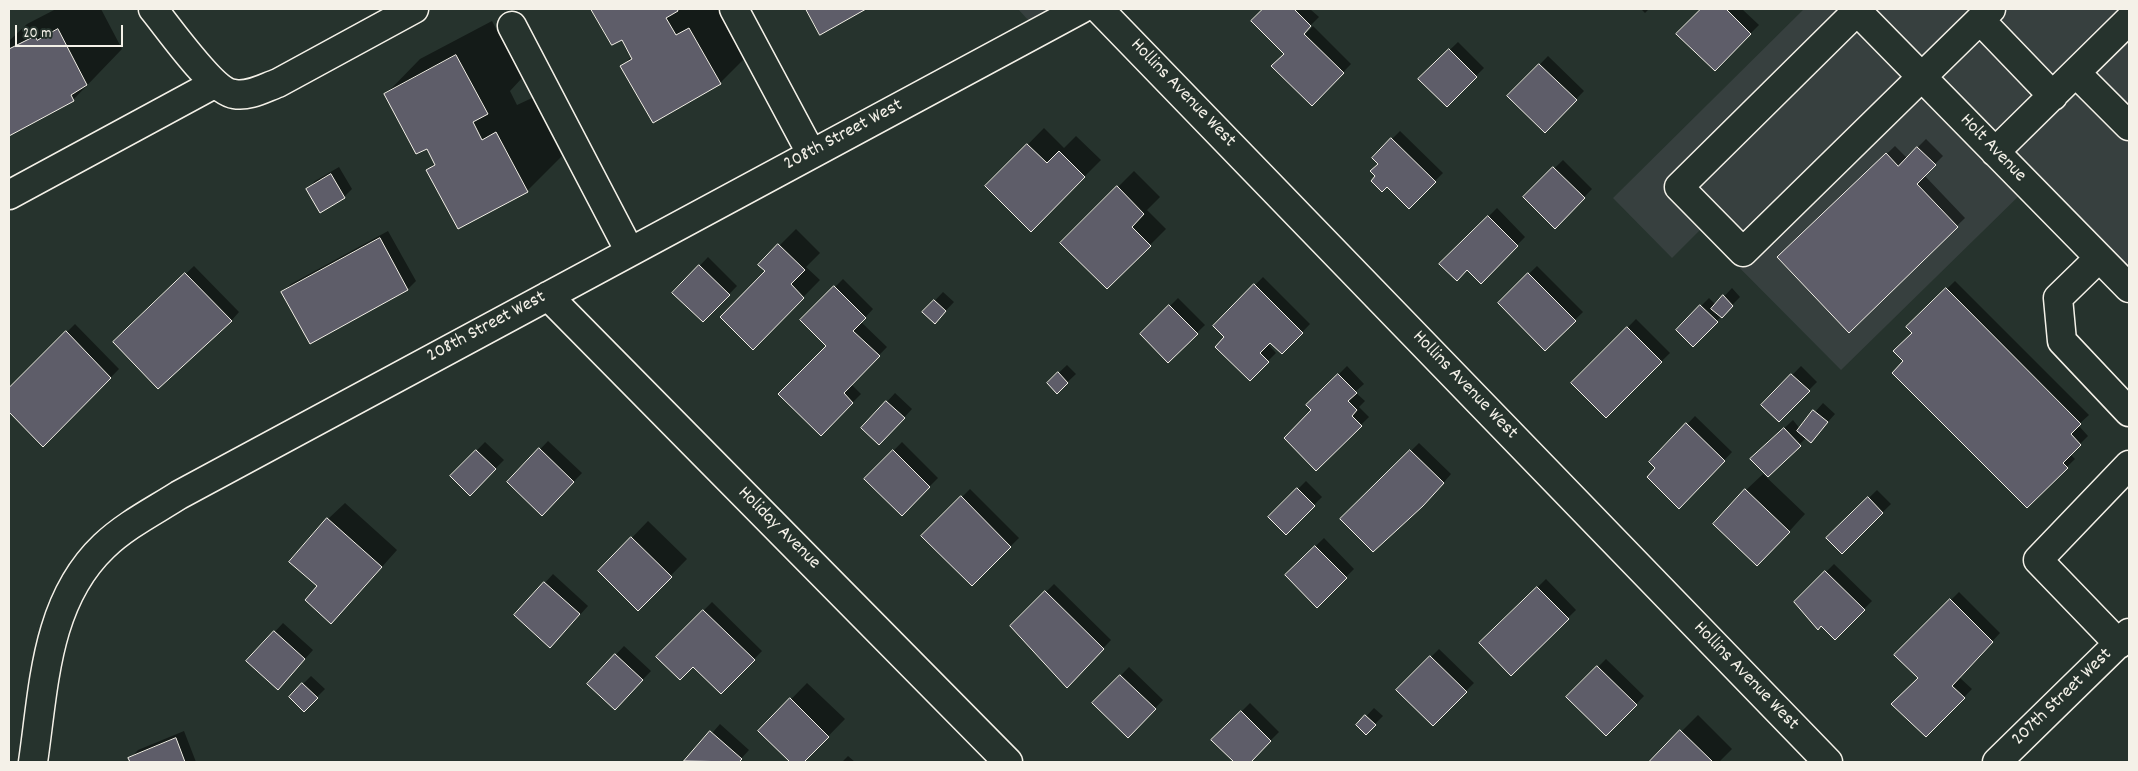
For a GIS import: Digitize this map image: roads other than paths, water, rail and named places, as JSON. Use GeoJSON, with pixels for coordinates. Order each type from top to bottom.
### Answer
{"type":"FeatureCollection","features":[{"type":"Feature","properties":{"kind":"street"},"geometry":{"type":"LineString","coordinates":[[153,9],[224,89]]}},
{"type":"Feature","properties":{"kind":"street"},"geometry":{"type":"LineString","coordinates":[[9,195],[224,89],[255,92],[278,83],[414,9]]}},
{"type":"Feature","properties":{"kind":"street"},"geometry":{"type":"LineString","coordinates":[[734,9],[811,153]]}},
{"type":"Feature","properties":{"kind":"street","name":"208th Street West"},"geometry":{"type":"LineString","coordinates":[[33,762],[54,629],[72,587],[85,566],[117,534],[179,495],[548,296],[629,250],[1081,9]]}},
{"type":"Feature","properties":{"kind":"street","name":"Hollins Avenue West"},"geometry":{"type":"LineString","coordinates":[[1099,9],[1828,762]]}},
{"type":"Feature","properties":{"kind":"street"},"geometry":{"type":"LineString","coordinates":[[1856,10],[1678,187],[1743,252],[1985,14],[2053,96]]}},
{"type":"Feature","properties":{"kind":"street","name":"Holt Avenue"},"geometry":{"type":"LineString","coordinates":[[1856,10],[2129,288]]}},
{"type":"Feature","properties":{"kind":"street"},"geometry":{"type":"LineString","coordinates":[[1995,152],[2129,20]]}},
{"type":"Feature","properties":{"kind":"street"},"geometry":{"type":"LineString","coordinates":[[512,26],[629,250]]}},
{"type":"Feature","properties":{"kind":"street"},"geometry":{"type":"LineString","coordinates":[[2076,73],[2129,126]]}},
{"type":"Feature","properties":{"kind":"street"},"geometry":{"type":"LineString","coordinates":[[2099,258],[2058,298],[2062,341],[2129,412]]}},
{"type":"Feature","properties":{"kind":"street","name":"Holiday Avenue"},"geometry":{"type":"LineString","coordinates":[[548,296],[1008,762]]}},
{"type":"Feature","properties":{"kind":"street"},"geometry":{"type":"LineString","coordinates":[[2124,639],[2038,560],[2129,466]]}},
{"type":"Feature","properties":{"kind":"street","name":"207th Street West"},"geometry":{"type":"LineString","coordinates":[[1996,762],[2124,639]]}}]}
